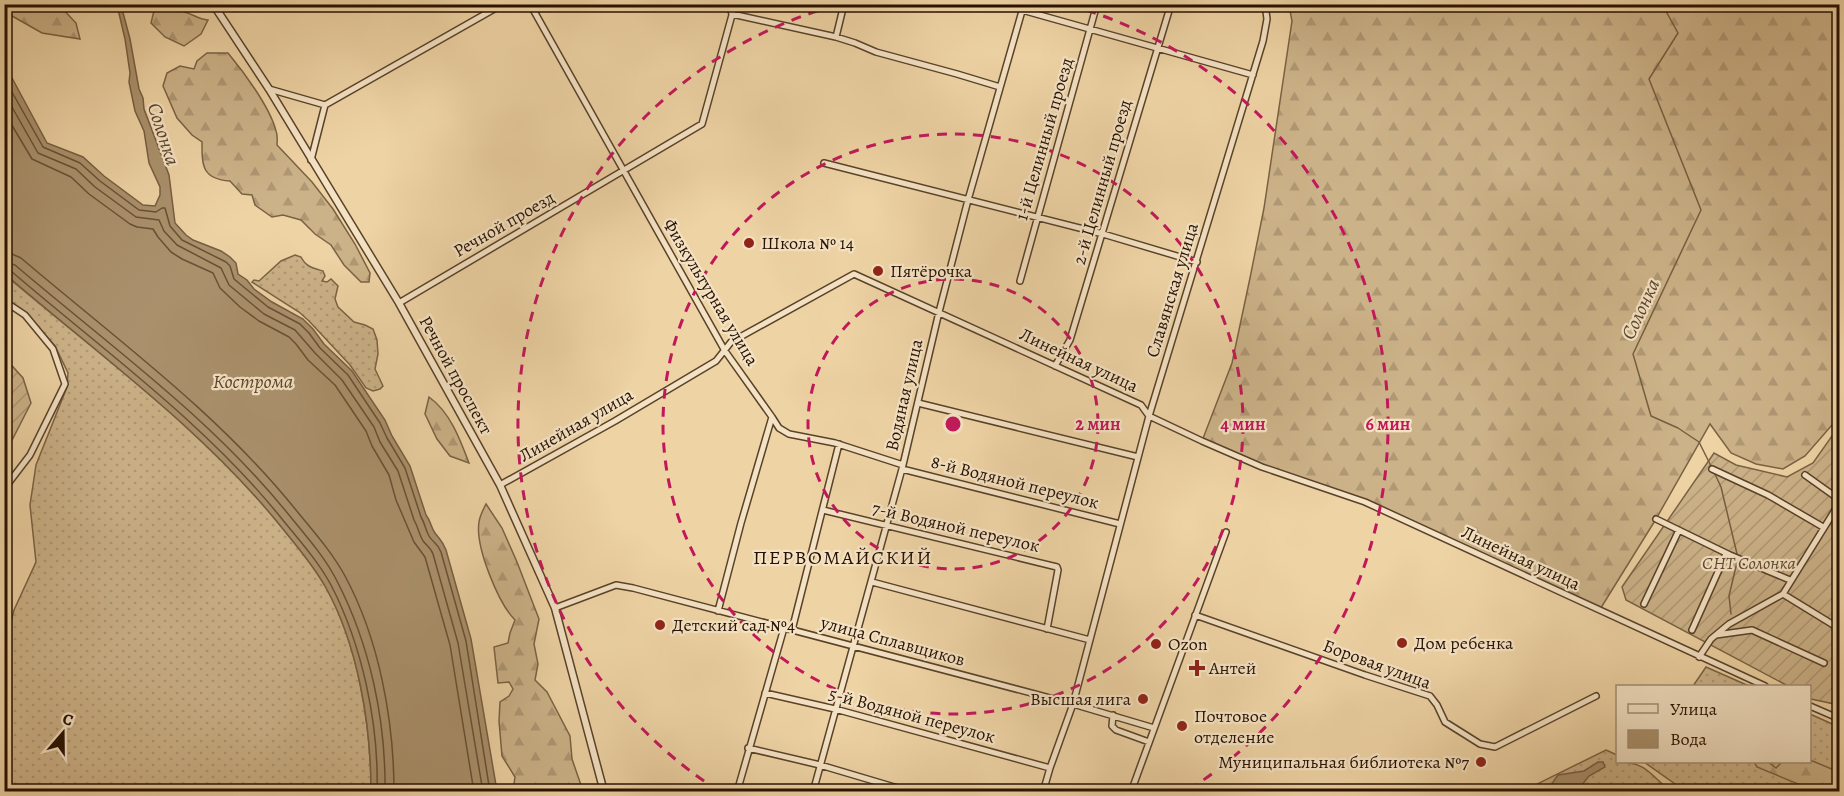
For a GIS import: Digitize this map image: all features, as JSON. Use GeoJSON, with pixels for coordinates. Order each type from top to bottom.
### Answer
{"type":"FeatureCollection","features":[{"type":"Feature","properties":{"kind":"street","name":"Речной проспект"},"geometry":{"type":"LineString","coordinates":[[213,4],[269,89],[399,303],[500,485],[555,608],[604,792]]}},
{"type":"Feature","properties":{"kind":"street"},"geometry":{"type":"LineString","coordinates":[[269,89],[325,105],[503,4]]}},
{"type":"Feature","properties":{"kind":"street","name":"Физкультурная улица"},"geometry":{"type":"LineString","coordinates":[[530,4],[725,351],[772,417]]}},
{"type":"Feature","properties":{"kind":"street"},"geometry":{"type":"LineString","coordinates":[[729,4],[732,14]]}},
{"type":"Feature","properties":{"kind":"street"},"geometry":{"type":"LineString","coordinates":[[732,14],[735,4]]}},
{"type":"Feature","properties":{"kind":"street"},"geometry":{"type":"LineString","coordinates":[[836,37],[844,4]]}},
{"type":"Feature","properties":{"kind":"street","name":"1-й Целинный проезд"},"geometry":{"type":"LineString","coordinates":[[1020,281],[1097,4]]}},
{"type":"Feature","properties":{"kind":"street","name":"2-й Целинный проезд"},"geometry":{"type":"LineString","coordinates":[[1055,366],[1070,340],[1171,4]]}},
{"type":"Feature","properties":{"kind":"street","name":"Славянская улица"},"geometry":{"type":"LineString","coordinates":[[1043,792],[1073,704],[1149,416],[1263,41],[1267,19],[1265,4]]}},
{"type":"Feature","properties":{"kind":"street"},"geometry":{"type":"LineString","coordinates":[[1023,7],[1090,31],[1253,75]]}},
{"type":"Feature","properties":{"kind":"street","name":"Водяная улица"},"geometry":{"type":"LineString","coordinates":[[813,792],[887,526],[968,200],[1023,7]]}},
{"type":"Feature","properties":{"kind":"street"},"geometry":{"type":"LineString","coordinates":[[732,14],[836,37],[876,52],[1000,87]]}},
{"type":"Feature","properties":{"kind":"street","name":"Речной проезд"},"geometry":{"type":"LineString","coordinates":[[399,303],[702,124],[732,14]]}},
{"type":"Feature","properties":{"kind":"street"},"geometry":{"type":"LineString","coordinates":[[311,160],[325,105]]}},
{"type":"Feature","properties":{"kind":"street"},"geometry":{"type":"LineString","coordinates":[[824,163],[1103,234],[1197,262]]}},
{"type":"Feature","properties":{"kind":"street","name":"Линейная улица"},"geometry":{"type":"LineString","coordinates":[[500,485],[716,361],[731,342],[854,274],[1141,405],[1149,416],[1202,441],[1262,467],[1365,502],[1761,685]]}},
{"type":"Feature","properties":{"kind":"street"},"geometry":{"type":"LineString","coordinates":[[4,301],[25,315],[53,349],[65,384],[30,455],[4,489]]}},
{"type":"Feature","properties":{"kind":"street"},"geometry":{"type":"LineString","coordinates":[[918,403],[1138,457]]}},
{"type":"Feature","properties":{"kind":"street"},"geometry":{"type":"LineString","coordinates":[[718,611],[772,417]]}},
{"type":"Feature","properties":{"kind":"street","name":"8-й Водяной переулок"},"geometry":{"type":"LineString","coordinates":[[772,417],[779,428],[789,434],[839,444],[902,467],[1120,524]]}},
{"type":"Feature","properties":{"kind":"street"},"geometry":{"type":"LineString","coordinates":[[792,630],[839,444]]}},
{"type":"Feature","properties":{"kind":"street"},"geometry":{"type":"LineString","coordinates":[[1712,469],[1768,495],[1823,527]]}},
{"type":"Feature","properties":{"kind":"street"},"geometry":{"type":"LineString","coordinates":[[1699,657],[1705,646],[1729,624],[1783,594],[1839,501],[1805,475]]}},
{"type":"Feature","properties":{"kind":"street","name":"7-й Водяной переулок"},"geometry":{"type":"LineString","coordinates":[[823,510],[1057,567],[1047,628]]}},
{"type":"Feature","properties":{"kind":"street"},"geometry":{"type":"LineString","coordinates":[[1656,519],[1726,554],[1790,580]]}},
{"type":"Feature","properties":{"kind":"street"},"geometry":{"type":"LineString","coordinates":[[1644,604],[1679,530]]}},
{"type":"Feature","properties":{"kind":"street"},"geometry":{"type":"LineString","coordinates":[[1131,792],[1226,532]]}},
{"type":"Feature","properties":{"kind":"street"},"geometry":{"type":"LineString","coordinates":[[1692,630],[1726,554]]}},
{"type":"Feature","properties":{"kind":"street"},"geometry":{"type":"LineString","coordinates":[[872,582],[1090,640]]}},
{"type":"Feature","properties":{"kind":"street","name":"улица Сплавщиков"},"geometry":{"type":"LineString","coordinates":[[555,608],[616,585],[633,588],[1073,704],[1154,728]]}},
{"type":"Feature","properties":{"kind":"street"},"geometry":{"type":"LineString","coordinates":[[1783,594],[1839,628]]}},
{"type":"Feature","properties":{"kind":"street","name":"Боровая улица"},"geometry":{"type":"LineString","coordinates":[[1196,615],[1430,696],[1445,722],[1480,744],[1495,747],[1596,696]]}},
{"type":"Feature","properties":{"kind":"street"},"geometry":{"type":"LineString","coordinates":[[737,792],[784,628]]}},
{"type":"Feature","properties":{"kind":"street"},"geometry":{"type":"LineString","coordinates":[[1715,635],[1752,630],[1824,663]]}},
{"type":"Feature","properties":{"kind":"street","name":"5-й Водяной переулок"},"geometry":{"type":"LineString","coordinates":[[765,693],[835,709],[1050,768]]}},
{"type":"Feature","properties":{"kind":"street"},"geometry":{"type":"LineString","coordinates":[[1811,707],[1839,719]]}},
{"type":"Feature","properties":{"kind":"street"},"geometry":{"type":"LineString","coordinates":[[1113,715],[1112,726],[1116,730],[1149,742]]}},
{"type":"Feature","properties":{"kind":"street"},"geometry":{"type":"LineString","coordinates":[[748,748],[820,765],[911,792]]}},
{"type":"Feature","properties":{"kind":"green space"},"geometry":{"type":"Polygon","coordinates":[[[5,4],[59,5],[76,23],[80,39],[42,33],[5,12],[5,4]]]}},
{"type":"Feature","properties":{"kind":"green space"},"geometry":{"type":"Polygon","coordinates":[[[141,5],[184,5],[184,12],[208,20],[201,34],[184,46],[165,37],[151,23],[154,11],[144,10],[141,5]]]}},
{"type":"Feature","properties":{"kind":"green space"},"geometry":{"type":"Polygon","coordinates":[[[1289,5],[1839,5],[1839,417],[1805,456],[1783,469],[1756,464],[1731,453],[1710,424],[1656,519],[1599,611],[1365,502],[1262,467],[1202,441],[1232,363],[1264,208],[1292,21],[1289,5]]]}},
{"type":"Feature","properties":{"kind":"green space"},"geometry":{"type":"Polygon","coordinates":[[[207,53],[228,53],[248,79],[273,121],[277,134],[277,145],[312,182],[333,209],[370,273],[369,282],[361,282],[344,265],[331,245],[301,220],[283,215],[272,217],[255,205],[252,195],[242,194],[230,181],[214,177],[206,170],[202,158],[202,142],[192,135],[177,118],[163,86],[167,73],[180,66],[194,69],[197,61],[207,53]]]}},
{"type":"Feature","properties":{"kind":"green space"},"geometry":{"type":"Polygon","coordinates":[[[295,255],[301,257],[310,267],[323,271],[325,276],[322,281],[327,282],[331,279],[338,286],[335,299],[338,307],[354,322],[373,329],[378,354],[375,369],[383,386],[380,389],[373,391],[366,388],[350,365],[309,321],[252,282],[259,281],[281,261],[295,255]]]}},
{"type":"Feature","properties":{"kind":"green space"},"geometry":{"type":"Polygon","coordinates":[[[4,274],[148,393],[216,455],[279,524],[315,569],[336,609],[354,659],[365,712],[371,791],[5,791],[5,647],[14,610],[36,562],[30,505],[36,465],[67,387],[68,373],[55,346],[26,313],[5,297],[4,274]]]}},
{"type":"Feature","properties":{"kind":"green space"},"geometry":{"type":"Polygon","coordinates":[[[5,358],[23,378],[31,403],[5,454],[5,358]]]}},
{"type":"Feature","properties":{"kind":"green space"},"geometry":{"type":"Polygon","coordinates":[[[429,397],[449,418],[469,463],[450,456],[437,439],[425,414],[429,397]]]}},
{"type":"Feature","properties":{"kind":"green space","name":"СНТ Солонка"},"geometry":{"type":"Polygon","coordinates":[[[1839,426],[1839,705],[1811,699],[1811,685],[1786,685],[1626,600],[1622,587],[1714,453],[1736,465],[1787,477],[1813,463],[1839,426]]]}},
{"type":"Feature","properties":{"kind":"green space"},"geometry":{"type":"Polygon","coordinates":[[[486,504],[502,528],[539,619],[534,644],[538,664],[535,680],[547,692],[570,736],[572,759],[583,791],[513,791],[515,777],[502,756],[499,721],[500,702],[509,696],[513,689],[509,682],[498,683],[494,647],[508,643],[515,620],[495,588],[484,559],[479,522],[486,504]]]}},
{"type":"Feature","properties":{"kind":"green space"},"geometry":{"type":"Polygon","coordinates":[[[1706,667],[1747,685],[1694,685],[1706,667]]]}},
{"type":"Feature","properties":{"kind":"green space"},"geometry":{"type":"Polygon","coordinates":[[[1811,714],[1839,727],[1839,791],[1685,791],[1645,763],[1811,763],[1811,714]]]}},
{"type":"Feature","properties":{"kind":"green space"},"geometry":{"type":"Polygon","coordinates":[[[1606,750],[1616,755],[1616,763],[1636,764],[1642,767],[1671,791],[1521,792],[1606,750]]]}},
{"type":"Feature","properties":{"kind":"green space"},"geometry":{"type":"Polygon","coordinates":[[[1811,760],[1839,772],[1839,791],[1815,791],[1757,767],[1755,763],[1769,763],[1776,768],[1781,763],[1811,763],[1811,760]]]}},
{"type":"Feature","properties":{"kind":"water","name":"Кострома"},"geometry":{"type":"Polygon","coordinates":[[[117,5],[121,5],[130,39],[144,109],[169,175],[175,223],[193,240],[230,257],[236,263],[238,274],[254,289],[303,319],[313,329],[324,344],[352,371],[385,420],[410,466],[426,515],[446,550],[471,639],[497,791],[371,791],[365,712],[354,659],[336,609],[315,569],[279,524],[216,455],[148,393],[5,274],[5,65],[47,143],[83,157],[143,205],[155,206],[160,195],[160,187],[149,163],[144,131],[135,111],[129,82],[130,73],[125,39],[117,5]]]}},
{"type":"Feature","properties":{"kind":"water"},"geometry":{"type":"Polygon","coordinates":[[[1598,762],[1603,762],[1605,767],[1589,776],[1581,786],[1582,791],[1547,791],[1558,775],[1584,771],[1598,762]]]}},
{"type":"Feature","properties":{"kind":"waterway","name":"Солонка"},"geometry":{"type":"LineString","coordinates":[[1662,4],[1678,33],[1649,79],[1701,210],[1633,354],[1651,416],[1678,428],[1699,442],[1712,468]]}},
{"type":"Feature","properties":{"kind":"waterway","name":"Солонка"},"geometry":{"type":"LineString","coordinates":[[1714,472],[1721,487],[1738,558],[1729,596],[1731,614]]}},
{"type":"Feature","properties":{"kind":"waterway"},"geometry":{"type":"LineString","coordinates":[[4,782],[12,792]]}},
{"type":"Feature","properties":{"kind":"place","name":"Школа № 14"},"geometry":{"type":"Point","coordinates":[749,243]}},
{"type":"Feature","properties":{"kind":"place","name":"Пятёрочка"},"geometry":{"type":"Point","coordinates":[878,271]}},
{"type":"Feature","properties":{"kind":"place","name":"Детский сад №4"},"geometry":{"type":"Point","coordinates":[660,625]}},
{"type":"Feature","properties":{"kind":"place","name":"Дом ребенка"},"geometry":{"type":"Point","coordinates":[1402,643]}},
{"type":"Feature","properties":{"kind":"place","name":"Ozon"},"geometry":{"type":"Point","coordinates":[1156,644]}},
{"type":"Feature","properties":{"kind":"place","name":"Антей"},"geometry":{"type":"Point","coordinates":[1197,668]}},
{"type":"Feature","properties":{"kind":"place","name":"Высшая лига"},"geometry":{"type":"Point","coordinates":[1143,699]}},
{"type":"Feature","properties":{"kind":"place","name":"Почтовое отделение"},"geometry":{"type":"Point","coordinates":[1182,726]}},
{"type":"Feature","properties":{"kind":"place","name":"Муниципальная библиотека №7"},"geometry":{"type":"Point","coordinates":[1481,762]}},
{"type":"Feature","properties":{"kind":"district","name":"ПЕРВОМАЙСКИЙ"},"geometry":{"type":"Point","coordinates":[843,557]}}]}
